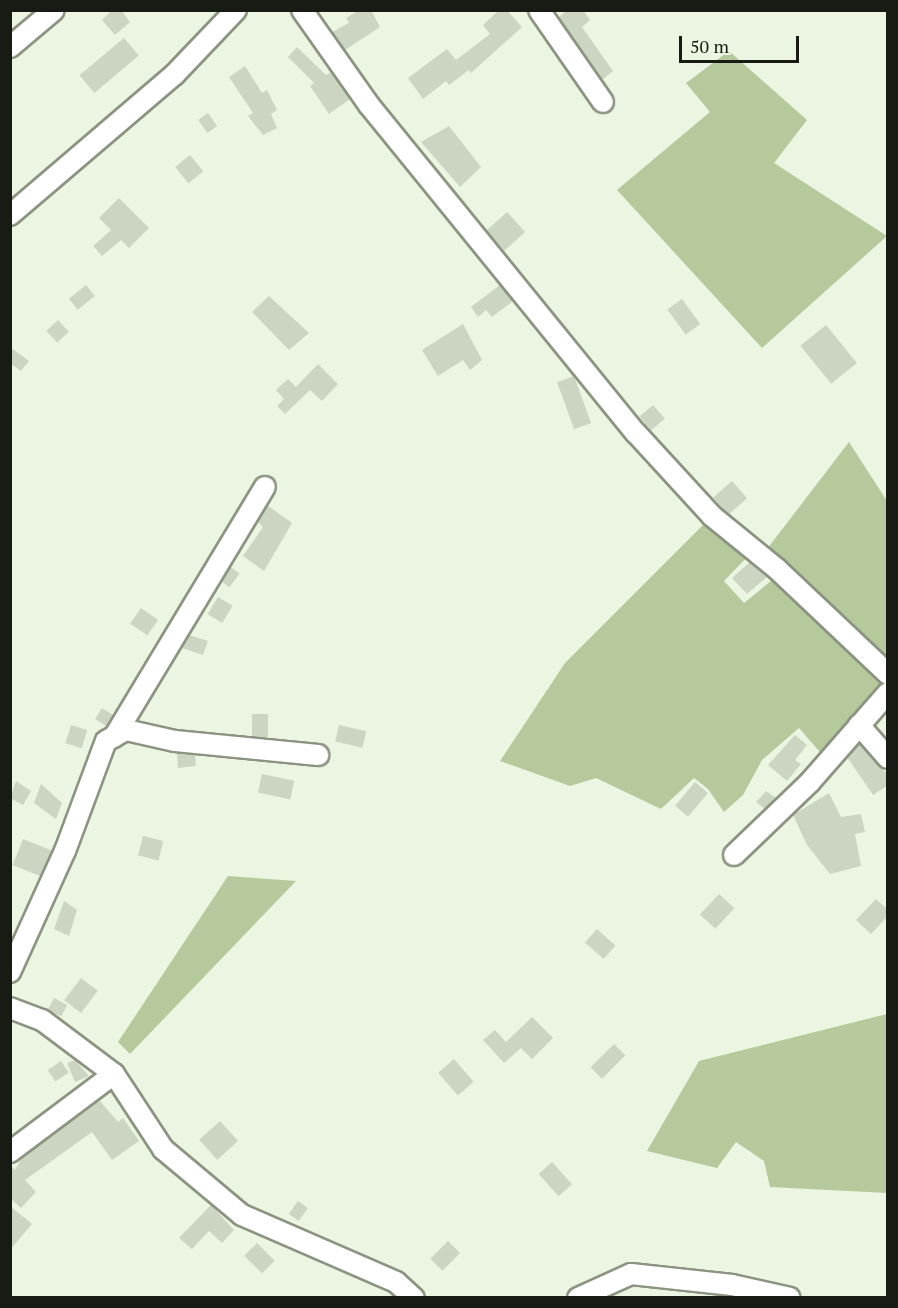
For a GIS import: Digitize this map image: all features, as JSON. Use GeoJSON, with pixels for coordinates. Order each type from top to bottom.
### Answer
{"type":"FeatureCollection","features":[{"type":"Feature","properties":{"kind":"street"},"geometry":{"type":"LineString","coordinates":[[10,47],[54,10]]}},
{"type":"Feature","properties":{"kind":"street"},"geometry":{"type":"LineString","coordinates":[[10,215],[174,75],[236,10]]}},
{"type":"Feature","properties":{"kind":"street"},"geometry":{"type":"LineString","coordinates":[[302,10],[369,105],[636,433],[712,516],[777,569],[888,674]]}},
{"type":"Feature","properties":{"kind":"street"},"geometry":{"type":"LineString","coordinates":[[539,10],[603,102]]}},
{"type":"Feature","properties":{"kind":"street"},"geometry":{"type":"LineString","coordinates":[[114,737],[265,487]]}},
{"type":"Feature","properties":{"kind":"street"},"geometry":{"type":"LineString","coordinates":[[734,855],[810,782],[888,693]]}},
{"type":"Feature","properties":{"kind":"street"},"geometry":{"type":"LineString","coordinates":[[859,725],[888,758]]}},
{"type":"Feature","properties":{"kind":"street"},"geometry":{"type":"LineString","coordinates":[[10,972],[65,851],[106,741],[126,730],[175,741],[318,755]]}},
{"type":"Feature","properties":{"kind":"street"},"geometry":{"type":"LineString","coordinates":[[10,1008],[42,1020],[114,1074],[163,1149],[242,1215],[396,1282],[414,1298]]}},
{"type":"Feature","properties":{"kind":"street"},"geometry":{"type":"LineString","coordinates":[[10,1152],[114,1074]]}},
{"type":"Feature","properties":{"kind":"street"},"geometry":{"type":"LineString","coordinates":[[578,1298],[631,1274],[732,1285],[790,1298]]}},
{"type":"Feature","properties":{"kind":"green space"},"geometry":{"type":"Polygon","coordinates":[[[729,51],[807,120],[774,163],[887,236],[762,348],[617,190],[710,112],[686,83],[729,51]]]}},
{"type":"Feature","properties":{"kind":"green space"},"geometry":{"type":"Polygon","coordinates":[[[849,442],[887,501],[887,670],[764,553],[849,442]]]}},
{"type":"Feature","properties":{"kind":"green space"},"geometry":{"type":"Polygon","coordinates":[[[707,521],[752,552],[724,581],[744,603],[777,576],[887,676],[887,689],[825,758],[799,728],[762,760],[743,795],[724,812],[708,789],[694,778],[661,809],[596,778],[570,786],[500,761],[565,663],[707,521]]]}},
{"type":"Feature","properties":{"kind":"green space"},"geometry":{"type":"Polygon","coordinates":[[[228,876],[296,881],[130,1054],[118,1042],[228,876]]]}},
{"type":"Feature","properties":{"kind":"green space"},"geometry":{"type":"Polygon","coordinates":[[[887,1014],[887,1193],[770,1187],[764,1161],[736,1142],[717,1168],[647,1151],[699,1061],[887,1014]]]}},
{"type":"Feature","properties":{"kind":"building"},"geometry":{"type":"Polygon","coordinates":[[[112,10],[121,10],[130,22],[115,35],[102,20],[112,10]]]}},
{"type":"Feature","properties":{"kind":"building"},"geometry":{"type":"Polygon","coordinates":[[[359,10],[371,10],[380,27],[345,50],[332,32],[349,23],[346,18],[359,10]]]}},
{"type":"Feature","properties":{"kind":"building"},"geometry":{"type":"Polygon","coordinates":[[[499,10],[507,10],[522,27],[471,73],[469,70],[449,85],[446,81],[423,99],[408,78],[447,49],[456,60],[490,34],[483,25],[499,10]]]}},
{"type":"Feature","properties":{"kind":"building"},"geometry":{"type":"Polygon","coordinates":[[[567,10],[583,10],[590,20],[582,27],[613,71],[602,80],[559,17],[567,10]]]}},
{"type":"Feature","properties":{"kind":"building"},"geometry":{"type":"Polygon","coordinates":[[[124,38],[139,56],[94,93],[80,75],[124,38]]]}},
{"type":"Feature","properties":{"kind":"building"},"geometry":{"type":"Polygon","coordinates":[[[297,47],[326,75],[331,72],[350,99],[329,114],[310,86],[314,83],[288,57],[297,47]]]}},
{"type":"Feature","properties":{"kind":"building"},"geometry":{"type":"Polygon","coordinates":[[[245,66],[262,93],[267,90],[277,110],[271,114],[277,128],[263,135],[248,116],[253,113],[229,77],[245,66]]]}},
{"type":"Feature","properties":{"kind":"building"},"geometry":{"type":"Polygon","coordinates":[[[208,113],[217,126],[207,133],[198,120],[208,113]]]}},
{"type":"Feature","properties":{"kind":"building"},"geometry":{"type":"Polygon","coordinates":[[[449,126],[481,167],[460,187],[421,142],[449,126]]]}},
{"type":"Feature","properties":{"kind":"building"},"geometry":{"type":"Polygon","coordinates":[[[190,155],[203,171],[188,183],[175,167],[190,155]]]}},
{"type":"Feature","properties":{"kind":"building"},"geometry":{"type":"Polygon","coordinates":[[[119,198],[149,228],[129,248],[121,240],[102,256],[93,246],[111,230],[99,218],[119,198]]]}},
{"type":"Feature","properties":{"kind":"building"},"geometry":{"type":"Polygon","coordinates":[[[507,212],[525,232],[504,251],[486,231],[507,212]]]}},
{"type":"Feature","properties":{"kind":"building"},"geometry":{"type":"Polygon","coordinates":[[[86,285],[95,296],[78,310],[69,299],[86,285]]]}},
{"type":"Feature","properties":{"kind":"building"},"geometry":{"type":"Polygon","coordinates":[[[500,285],[513,301],[492,317],[486,310],[478,317],[471,307],[500,285]]]}},
{"type":"Feature","properties":{"kind":"building"},"geometry":{"type":"Polygon","coordinates":[[[269,296],[309,333],[289,350],[252,312],[269,296]]]}},
{"type":"Feature","properties":{"kind":"building"},"geometry":{"type":"Polygon","coordinates":[[[682,299],[700,324],[686,335],[667,310],[682,299]]]}},
{"type":"Feature","properties":{"kind":"building"},"geometry":{"type":"Polygon","coordinates":[[[58,320],[69,332],[57,343],[46,331],[58,320]]]}},
{"type":"Feature","properties":{"kind":"building"},"geometry":{"type":"Polygon","coordinates":[[[463,324],[482,360],[470,370],[463,360],[438,376],[422,350],[463,324]]]}},
{"type":"Feature","properties":{"kind":"building"},"geometry":{"type":"Polygon","coordinates":[[[826,325],[857,363],[831,384],[800,346],[826,325]]]}},
{"type":"Feature","properties":{"kind":"building"},"geometry":{"type":"Polygon","coordinates":[[[10,347],[29,361],[21,371],[10,363],[10,347]]]}},
{"type":"Feature","properties":{"kind":"building"},"geometry":{"type":"Polygon","coordinates":[[[318,364],[338,384],[322,401],[310,390],[285,414],[277,406],[284,399],[276,390],[288,379],[296,387],[318,364]]]}},
{"type":"Feature","properties":{"kind":"building"},"geometry":{"type":"Polygon","coordinates":[[[574,376],[591,423],[574,429],[557,382],[574,376]]]}},
{"type":"Feature","properties":{"kind":"building"},"geometry":{"type":"Polygon","coordinates":[[[653,405],[665,419],[651,430],[639,417],[653,405]]]}},
{"type":"Feature","properties":{"kind":"building"},"geometry":{"type":"Polygon","coordinates":[[[732,481],[747,498],[728,515],[713,497],[732,481]]]}},
{"type":"Feature","properties":{"kind":"building"},"geometry":{"type":"Polygon","coordinates":[[[268,506],[292,523],[264,571],[243,556],[263,527],[258,522],[268,506]]]}},
{"type":"Feature","properties":{"kind":"building"},"geometry":{"type":"Polygon","coordinates":[[[750,562],[767,577],[747,594],[732,578],[750,562]]]}},
{"type":"Feature","properties":{"kind":"building"},"geometry":{"type":"Polygon","coordinates":[[[231,567],[240,574],[229,587],[221,580],[231,567]]]}},
{"type":"Feature","properties":{"kind":"building"},"geometry":{"type":"Polygon","coordinates":[[[218,597],[233,606],[222,623],[208,614],[218,597]]]}},
{"type":"Feature","properties":{"kind":"building"},"geometry":{"type":"Polygon","coordinates":[[[141,608],[158,620],[147,636],[130,624],[141,608]]]}},
{"type":"Feature","properties":{"kind":"building"},"geometry":{"type":"Polygon","coordinates":[[[189,635],[208,641],[203,655],[182,648],[189,635]]]}},
{"type":"Feature","properties":{"kind":"building"},"geometry":{"type":"Polygon","coordinates":[[[102,708],[113,715],[106,726],[95,719],[102,708]]]}},
{"type":"Feature","properties":{"kind":"building"},"geometry":{"type":"Polygon","coordinates":[[[252,714],[268,714],[268,737],[252,737],[252,714]]]}},
{"type":"Feature","properties":{"kind":"building"},"geometry":{"type":"Polygon","coordinates":[[[71,725],[87,730],[82,748],[65,743],[71,725]]]}},
{"type":"Feature","properties":{"kind":"building"},"geometry":{"type":"Polygon","coordinates":[[[339,725],[366,731],[362,748],[335,742],[339,725]]]}},
{"type":"Feature","properties":{"kind":"building"},"geometry":{"type":"Polygon","coordinates":[[[795,735],[807,745],[795,760],[801,764],[787,781],[768,765],[795,735]]]}},
{"type":"Feature","properties":{"kind":"building"},"geometry":{"type":"Polygon","coordinates":[[[859,744],[888,775],[888,785],[873,795],[847,757],[859,744]]]}},
{"type":"Feature","properties":{"kind":"building"},"geometry":{"type":"Polygon","coordinates":[[[177,753],[195,755],[196,766],[178,768],[177,753]]]}},
{"type":"Feature","properties":{"kind":"building"},"geometry":{"type":"Polygon","coordinates":[[[262,774],[294,781],[290,799],[258,793],[262,774]]]}},
{"type":"Feature","properties":{"kind":"building"},"geometry":{"type":"Polygon","coordinates":[[[16,781],[31,791],[23,805],[10,798],[16,781]]]}},
{"type":"Feature","properties":{"kind":"building"},"geometry":{"type":"Polygon","coordinates":[[[695,782],[708,793],[688,817],[675,806],[695,782]]]}},
{"type":"Feature","properties":{"kind":"building"},"geometry":{"type":"Polygon","coordinates":[[[41,784],[62,803],[56,819],[34,803],[41,784]]]}},
{"type":"Feature","properties":{"kind":"building"},"geometry":{"type":"Polygon","coordinates":[[[766,791],[776,798],[765,809],[756,802],[766,791]]]}},
{"type":"Feature","properties":{"kind":"building"},"geometry":{"type":"Polygon","coordinates":[[[829,793],[841,817],[861,814],[865,832],[855,834],[861,866],[830,874],[807,845],[793,815],[829,793]]]}},
{"type":"Feature","properties":{"kind":"building"},"geometry":{"type":"Polygon","coordinates":[[[143,836],[163,841],[159,860],[138,855],[143,836]]]}},
{"type":"Feature","properties":{"kind":"building"},"geometry":{"type":"Polygon","coordinates":[[[23,839],[52,851],[41,877],[13,865],[23,839]]]}},
{"type":"Feature","properties":{"kind":"building"},"geometry":{"type":"Polygon","coordinates":[[[719,894],[734,908],[715,929],[700,914],[719,894]]]}},
{"type":"Feature","properties":{"kind":"building"},"geometry":{"type":"Polygon","coordinates":[[[876,899],[888,910],[888,916],[871,934],[856,920],[876,899]]]}},
{"type":"Feature","properties":{"kind":"building"},"geometry":{"type":"Polygon","coordinates":[[[64,901],[77,910],[69,936],[54,929],[64,901]]]}},
{"type":"Feature","properties":{"kind":"building"},"geometry":{"type":"Polygon","coordinates":[[[597,929],[616,946],[604,959],[585,942],[597,929]]]}},
{"type":"Feature","properties":{"kind":"building"},"geometry":{"type":"Polygon","coordinates":[[[81,978],[98,991],[81,1013],[64,1000],[81,978]]]}},
{"type":"Feature","properties":{"kind":"building"},"geometry":{"type":"Polygon","coordinates":[[[54,998],[67,1005],[61,1017],[48,1009],[54,998]]]}},
{"type":"Feature","properties":{"kind":"building"},"geometry":{"type":"Polygon","coordinates":[[[532,1017],[553,1038],[532,1059],[521,1048],[504,1063],[483,1040],[495,1030],[506,1042],[532,1017]]]}},
{"type":"Feature","properties":{"kind":"building"},"geometry":{"type":"Polygon","coordinates":[[[614,1044],[625,1055],[602,1079],[591,1067],[614,1044]]]}},
{"type":"Feature","properties":{"kind":"building"},"geometry":{"type":"Polygon","coordinates":[[[454,1059],[474,1082],[458,1095],[438,1073],[454,1059]]]}},
{"type":"Feature","properties":{"kind":"building"},"geometry":{"type":"Polygon","coordinates":[[[75,1060],[89,1076],[75,1082],[67,1063],[75,1060]]]}},
{"type":"Feature","properties":{"kind":"building"},"geometry":{"type":"Polygon","coordinates":[[[61,1061],[69,1073],[56,1082],[48,1070],[61,1061]]]}},
{"type":"Feature","properties":{"kind":"building"},"geometry":{"type":"Polygon","coordinates":[[[99,1100],[118,1122],[123,1118],[139,1141],[112,1160],[92,1132],[25,1180],[36,1192],[21,1208],[10,1198],[10,1165],[15,1170],[22,1158],[99,1100]]]}},
{"type":"Feature","properties":{"kind":"building"},"geometry":{"type":"Polygon","coordinates":[[[220,1121],[238,1141],[217,1160],[199,1140],[220,1121]]]}},
{"type":"Feature","properties":{"kind":"building"},"geometry":{"type":"Polygon","coordinates":[[[552,1162],[572,1184],[559,1196],[539,1174],[552,1162]]]}},
{"type":"Feature","properties":{"kind":"building"},"geometry":{"type":"Polygon","coordinates":[[[298,1201],[308,1208],[299,1221],[289,1214],[298,1201]]]}},
{"type":"Feature","properties":{"kind":"building"},"geometry":{"type":"Polygon","coordinates":[[[211,1205],[234,1230],[222,1243],[209,1231],[192,1249],[179,1238],[211,1205]]]}},
{"type":"Feature","properties":{"kind":"building"},"geometry":{"type":"Polygon","coordinates":[[[10,1206],[32,1224],[10,1250],[10,1206]]]}},
{"type":"Feature","properties":{"kind":"building"},"geometry":{"type":"Polygon","coordinates":[[[448,1241],[460,1253],[442,1271],[430,1259],[448,1241]]]}},
{"type":"Feature","properties":{"kind":"building"},"geometry":{"type":"Polygon","coordinates":[[[257,1243],[275,1261],[262,1273],[244,1256],[257,1243]]]}}]}
